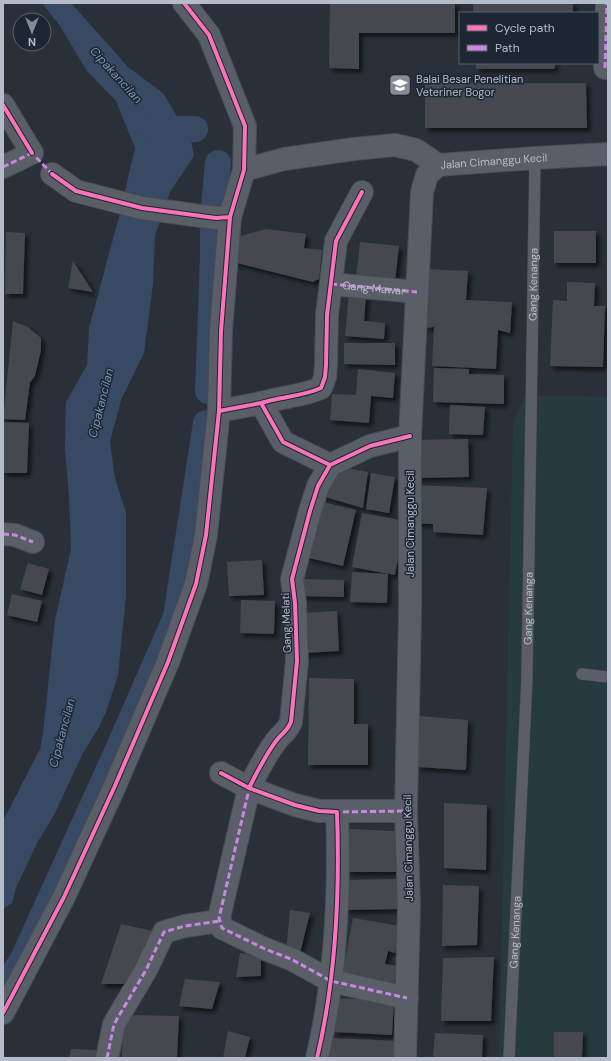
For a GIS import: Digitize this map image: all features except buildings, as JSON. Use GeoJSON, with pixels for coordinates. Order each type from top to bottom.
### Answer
{"type":"FeatureCollection","features":[{"type":"Feature","properties":{"kind":"street"},"geometry":{"type":"LineString","coordinates":[[3,1013],[64,897],[168,662],[196,584],[206,535],[219,411],[223,218],[244,170],[246,126],[209,36],[184,3]]}},
{"type":"Feature","properties":{"kind":"street"},"geometry":{"type":"LineString","coordinates":[[605,68],[607,3]]}},
{"type":"Feature","properties":{"kind":"street"},"geometry":{"type":"LineString","coordinates":[[3,105],[32,153],[3,167]]}},
{"type":"Feature","properties":{"kind":"street"},"geometry":{"type":"LineString","coordinates":[[244,170],[284,159],[395,145],[416,150],[438,165]]}},
{"type":"Feature","properties":{"kind":"street","name":"Jalan Cimanggu Kecil"},"geometry":{"type":"LineString","coordinates":[[406,1058],[409,905],[406,812],[410,613],[410,436],[422,192],[427,175],[438,165],[608,154]]}},
{"type":"Feature","properties":{"kind":"street"},"geometry":{"type":"LineString","coordinates":[[52,174],[76,191],[117,202],[142,208],[223,218]]}},
{"type":"Feature","properties":{"kind":"street"},"geometry":{"type":"LineString","coordinates":[[219,411],[283,397],[311,393],[321,388],[325,377],[327,315],[336,241],[362,192]]}},
{"type":"Feature","properties":{"kind":"street","name":"Gang Mawar"},"geometry":{"type":"LineString","coordinates":[[331,284],[417,292]]}},
{"type":"Feature","properties":{"kind":"street"},"geometry":{"type":"LineString","coordinates":[[261,402],[283,442],[330,465],[370,446],[410,436]]}},
{"type":"Feature","properties":{"kind":"street","name":"Gang Melati"},"geometry":{"type":"LineString","coordinates":[[220,921],[219,918],[249,788],[257,771],[276,740],[288,730],[291,722],[297,661],[294,588],[292,579],[318,486],[330,465]]}},
{"type":"Feature","properties":{"kind":"street"},"geometry":{"type":"LineString","coordinates":[[3,534],[15,535],[33,542]]}},
{"type":"Feature","properties":{"kind":"street"},"geometry":{"type":"LineString","coordinates":[[221,773],[249,788],[295,805],[319,811],[406,812]]}},
{"type":"Feature","properties":{"kind":"street"},"geometry":{"type":"LineString","coordinates":[[317,1058],[331,981],[337,922],[339,848],[337,812]]}},
{"type":"Feature","properties":{"kind":"street"},"geometry":{"type":"LineString","coordinates":[[107,1058],[114,1024],[146,970],[164,932],[185,926],[220,921],[222,928],[265,949],[291,959],[331,981],[407,998]]}},
{"type":"Feature","properties":{"kind":"lane","name":"Gang Kenanga"},"geometry":{"type":"LineString","coordinates":[[509,1058],[527,678],[535,158]]}},
{"type":"Feature","properties":{"kind":"lane"},"geometry":{"type":"LineString","coordinates":[[582,674],[608,677]]}},
{"type":"Feature","properties":{"kind":"green space"},"geometry":{"type":"Polygon","coordinates":[[[525,395],[608,397],[608,1058],[499,1058],[513,424],[525,395]]]}},
{"type":"Feature","properties":{"kind":"water","name":"Cipakancilan"},"geometry":{"type":"Polygon","coordinates":[[[42,3],[71,3],[128,67],[163,93],[191,140],[194,156],[170,192],[155,235],[153,284],[144,353],[121,400],[110,442],[115,478],[126,513],[126,596],[118,675],[106,712],[99,727],[83,753],[54,815],[37,843],[16,888],[12,903],[3,909],[3,821],[40,749],[43,734],[55,620],[71,549],[69,496],[65,450],[66,402],[87,365],[89,328],[120,213],[135,148],[116,101],[87,71],[60,26],[52,16],[52,12],[49,12],[42,3]]]}},
{"type":"Feature","properties":{"kind":"waterway"},"geometry":{"type":"LineString","coordinates":[[155,129],[195,129]]}},
{"type":"Feature","properties":{"kind":"waterway"},"geometry":{"type":"LineString","coordinates":[[208,391],[213,217],[218,163]]}},
{"type":"Feature","properties":{"kind":"waterway"},"geometry":{"type":"LineString","coordinates":[[3,988],[22,961],[176,617],[206,423]]}},
{"type":"Feature","properties":{"kind":"marked path"},"geometry":{"type":"LineString","coordinates":[[605,68],[607,3]]}},
{"type":"Feature","properties":{"kind":"marked path"},"geometry":{"type":"LineString","coordinates":[[30,151],[54,176]]}},
{"type":"Feature","properties":{"kind":"marked path"},"geometry":{"type":"LineString","coordinates":[[3,167],[32,153]]}},
{"type":"Feature","properties":{"kind":"marked path"},"geometry":{"type":"LineString","coordinates":[[331,284],[417,292]]}},
{"type":"Feature","properties":{"kind":"marked path"},"geometry":{"type":"LineString","coordinates":[[3,534],[15,535],[33,542]]}},
{"type":"Feature","properties":{"kind":"marked path"},"geometry":{"type":"LineString","coordinates":[[250,785],[219,918],[222,928],[265,949],[291,959],[331,981],[407,998]]}},
{"type":"Feature","properties":{"kind":"marked path"},"geometry":{"type":"LineString","coordinates":[[334,812],[406,811]]}},
{"type":"Feature","properties":{"kind":"marked path"},"geometry":{"type":"LineString","coordinates":[[107,1058],[114,1024],[146,970],[164,932],[185,926],[220,921]]}},
{"type":"Feature","properties":{"kind":"cycle path"},"geometry":{"type":"LineString","coordinates":[[3,1013],[64,897],[114,788],[168,662],[196,584],[206,535],[219,411],[221,331],[230,217],[244,170],[245,126],[209,35],[184,3]]}},
{"type":"Feature","properties":{"kind":"cycle path"},"geometry":{"type":"LineString","coordinates":[[3,105],[32,153]]}},
{"type":"Feature","properties":{"kind":"cycle path"},"geometry":{"type":"LineString","coordinates":[[52,174],[76,191],[142,208],[216,218],[230,217]]}},
{"type":"Feature","properties":{"kind":"cycle path"},"geometry":{"type":"LineString","coordinates":[[261,403],[307,393],[321,388],[325,377],[327,315],[336,241],[362,192]]}},
{"type":"Feature","properties":{"kind":"cycle path"},"geometry":{"type":"LineString","coordinates":[[219,411],[261,403],[283,442],[330,465]]}},
{"type":"Feature","properties":{"kind":"cycle path"},"geometry":{"type":"LineString","coordinates":[[249,788],[268,752],[288,728],[291,722],[297,661],[295,603],[292,579],[318,486],[330,465],[370,446],[410,436]]}},
{"type":"Feature","properties":{"kind":"cycle path"},"geometry":{"type":"LineString","coordinates":[[221,773],[249,788],[295,805],[319,811],[337,812],[338,874],[335,936],[329,997],[317,1058]]}},
{"type":"Feature","properties":{"kind":"place","name":"Balai Besar Penelitian Veteriner Bogor"},"geometry":{"type":"Point","coordinates":[400,85]}}]}
